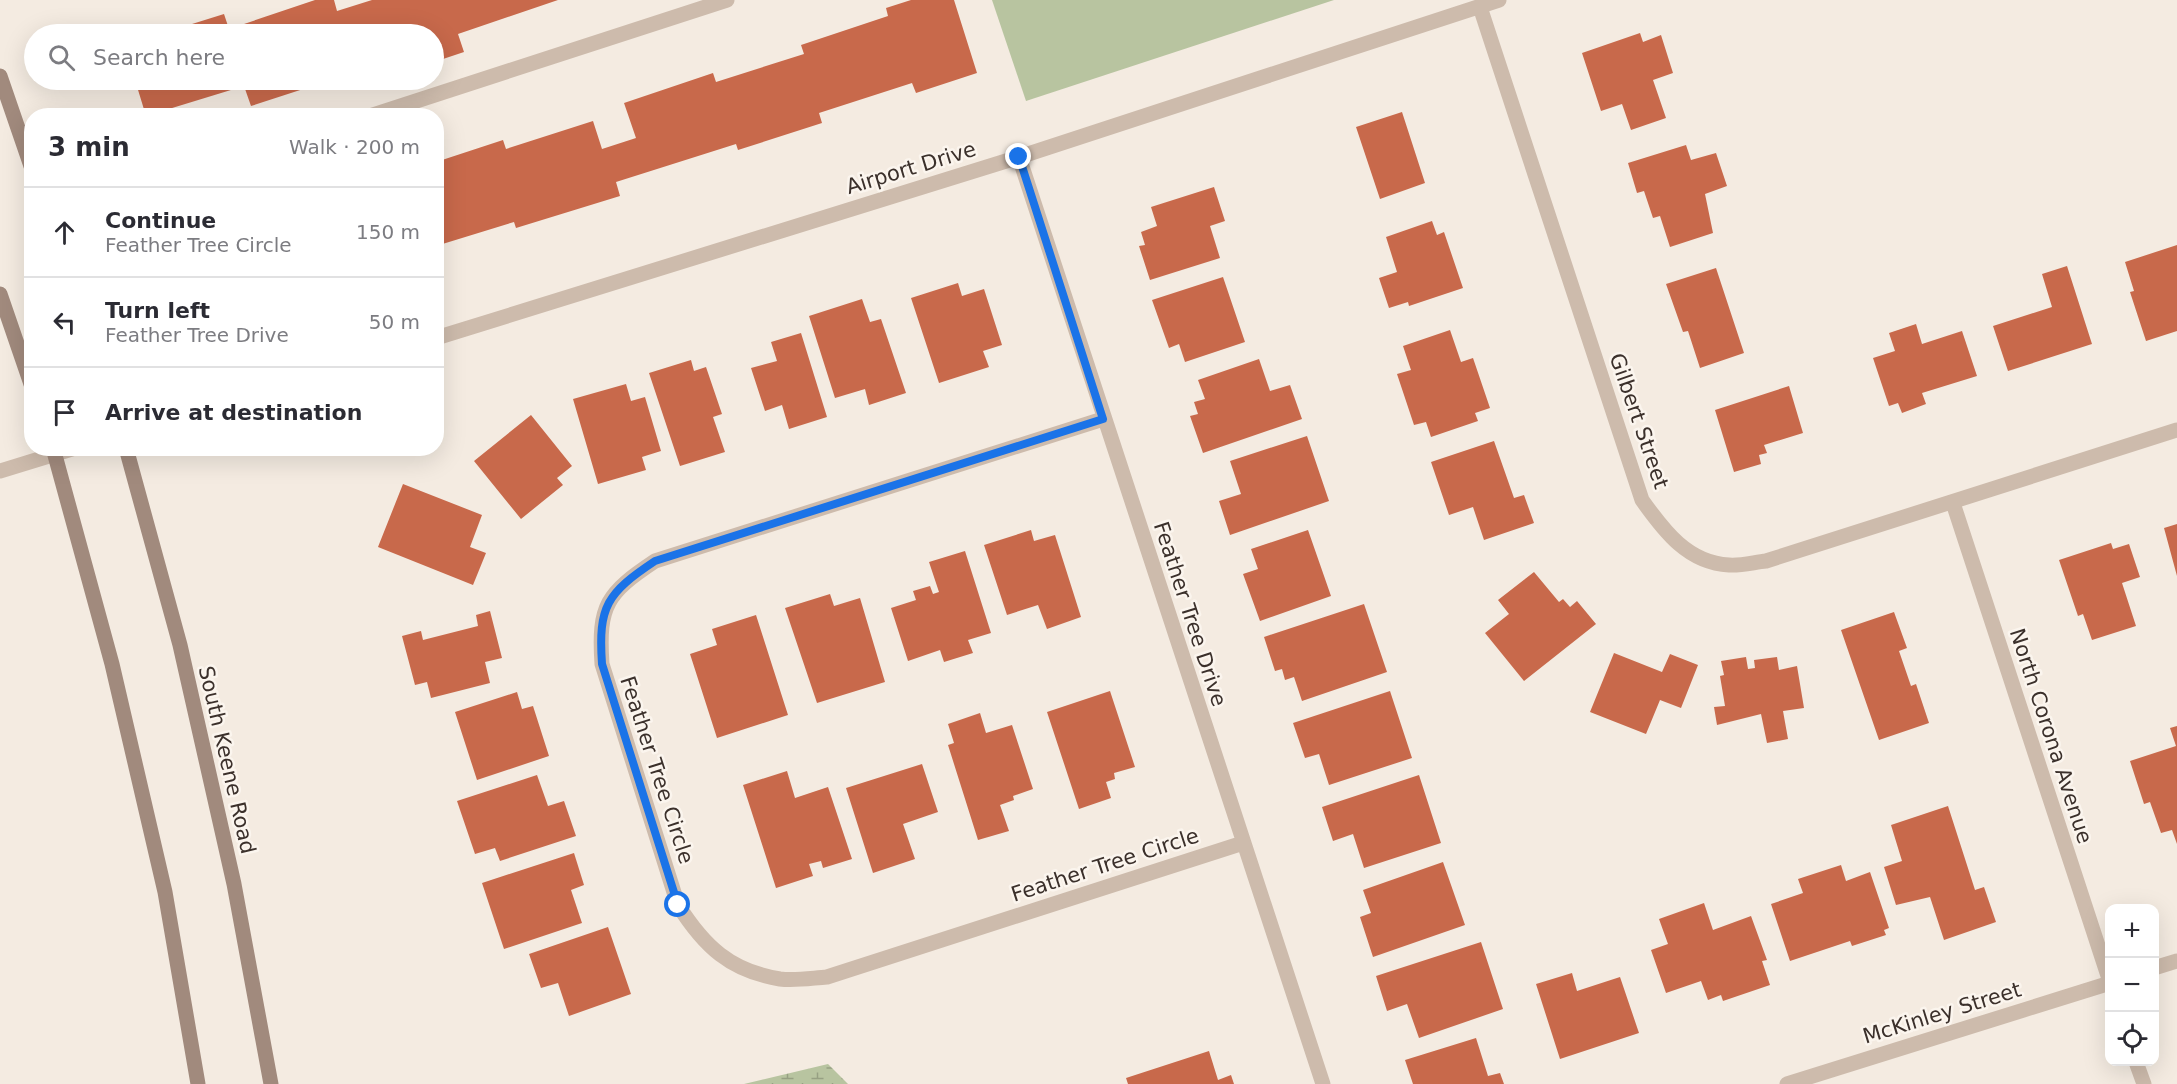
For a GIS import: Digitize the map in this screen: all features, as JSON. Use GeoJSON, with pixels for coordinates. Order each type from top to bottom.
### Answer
{"type":"FeatureCollection","features":[{"type":"Feature","properties":{"kind":"main road"},"geometry":{"type":"LineString","coordinates":[[0,76],[24,146]]}},
{"type":"Feature","properties":{"kind":"main road"},"geometry":{"type":"LineString","coordinates":[[0,294],[24,364]]}},
{"type":"Feature","properties":{"kind":"main road"},"geometry":{"type":"LineString","coordinates":[[55,456],[112,664],[165,892],[198,1084]]}},
{"type":"Feature","properties":{"kind":"main road","name":"South Keene Road"},"geometry":{"type":"LineString","coordinates":[[128,456],[180,645],[234,884],[271,1084]]}},
{"type":"Feature","properties":{"kind":"street"},"geometry":{"type":"LineString","coordinates":[[395,108],[728,0]]}},
{"type":"Feature","properties":{"kind":"street","name":"Airport Drive"},"geometry":{"type":"LineString","coordinates":[[444,336],[1019,157],[1499,0]]}},
{"type":"Feature","properties":{"kind":"street","name":"Gilbert Street"},"geometry":{"type":"LineString","coordinates":[[1480,7],[1642,500],[1666,534],[1695,556],[1728,565],[1766,561],[2177,430]]}},
{"type":"Feature","properties":{"kind":"street","name":"Feather Tree Drive"},"geometry":{"type":"LineString","coordinates":[[1019,157],[1103,419],[1323,1084]]}},
{"type":"Feature","properties":{"kind":"street","name":"Feather Tree Circle"},"geometry":{"type":"LineString","coordinates":[[1103,419],[655,561],[629,578],[608,600],[599,631],[602,664],[678,905],[698,936],[735,966],[782,979],[827,977],[1244,843]]}},
{"type":"Feature","properties":{"kind":"street"},"geometry":{"type":"LineString","coordinates":[[0,471],[40,456]]}},
{"type":"Feature","properties":{"kind":"street","name":"North Corona Avenue"},"geometry":{"type":"LineString","coordinates":[[1953,502],[2105,970]]}},
{"type":"Feature","properties":{"kind":"street"},"geometry":{"type":"LineString","coordinates":[[2159,966],[2177,960]]}},
{"type":"Feature","properties":{"kind":"street","name":"McKinley Street"},"geometry":{"type":"LineString","coordinates":[[1787,1084],[2105,983]]}},
{"type":"Feature","properties":{"kind":"street"},"geometry":{"type":"LineString","coordinates":[[2137,1066],[2144,1084]]}},
{"type":"Feature","properties":{"kind":"green space"},"geometry":{"type":"Polygon","coordinates":[[[992,0],[1334,0],[1026,101],[992,0]]]}},
{"type":"Feature","properties":{"kind":"green space"},"geometry":{"type":"Polygon","coordinates":[[[828,1064],[848,1084],[744,1084],[828,1064]]]}},
{"type":"Feature","properties":{"kind":"building"},"geometry":{"type":"Polygon","coordinates":[[[315,0],[334,0],[337,11],[372,0],[558,0],[458,34],[464,52],[444,59],[444,24],[244,24],[315,0]]]}},
{"type":"Feature","properties":{"kind":"building"},"geometry":{"type":"Polygon","coordinates":[[[911,0],[954,0],[977,73],[916,93],[912,83],[819,113],[822,123],[738,150],[736,144],[616,182],[620,196],[516,228],[514,222],[444,244],[444,159],[503,140],[506,149],[593,121],[602,149],[636,138],[624,103],[713,73],[716,82],[804,54],[801,45],[888,16],[886,8],[911,0]]]}},
{"type":"Feature","properties":{"kind":"building"},"geometry":{"type":"Polygon","coordinates":[[[224,14],[227,24],[192,24],[224,14]]]}},
{"type":"Feature","properties":{"kind":"building"},"geometry":{"type":"Polygon","coordinates":[[[1640,33],[1643,42],[1661,35],[1673,73],[1653,80],[1666,118],[1631,130],[1622,104],[1601,111],[1582,53],[1640,33]]]}},
{"type":"Feature","properties":{"kind":"building"},"geometry":{"type":"Polygon","coordinates":[[[138,90],[231,90],[172,108],[144,108],[138,90]]]}},
{"type":"Feature","properties":{"kind":"building"},"geometry":{"type":"Polygon","coordinates":[[[245,90],[300,90],[251,106],[245,90]]]}},
{"type":"Feature","properties":{"kind":"building"},"geometry":{"type":"Polygon","coordinates":[[[1402,112],[1425,183],[1380,199],[1356,127],[1402,112]]]}},
{"type":"Feature","properties":{"kind":"building"},"geometry":{"type":"Polygon","coordinates":[[[1686,145],[1691,160],[1716,153],[1727,186],[1705,194],[1713,233],[1670,247],[1660,216],[1653,218],[1644,191],[1637,193],[1628,163],[1686,145]]]}},
{"type":"Feature","properties":{"kind":"building"},"geometry":{"type":"Polygon","coordinates":[[[1214,187],[1225,221],[1210,226],[1220,258],[1150,280],[1139,246],[1145,245],[1141,232],[1157,226],[1151,207],[1214,187]]]}},
{"type":"Feature","properties":{"kind":"building"},"geometry":{"type":"Polygon","coordinates":[[[1432,221],[1437,235],[1444,232],[1463,288],[1409,306],[1408,302],[1389,308],[1379,278],[1397,272],[1386,237],[1432,221]]]}},
{"type":"Feature","properties":{"kind":"building"},"geometry":{"type":"Polygon","coordinates":[[[2177,245],[2177,331],[2146,341],[2130,292],[2134,291],[2125,262],[2177,245]]]}},
{"type":"Feature","properties":{"kind":"building"},"geometry":{"type":"Polygon","coordinates":[[[2067,266],[2092,344],[2008,371],[1993,326],[2052,307],[2042,274],[2067,266]]]}},
{"type":"Feature","properties":{"kind":"building"},"geometry":{"type":"Polygon","coordinates":[[[1716,268],[1744,353],[1700,368],[1688,331],[1683,332],[1666,284],[1716,268]]]}},
{"type":"Feature","properties":{"kind":"building"},"geometry":{"type":"Polygon","coordinates":[[[1223,277],[1245,342],[1185,362],[1179,344],[1169,348],[1152,300],[1223,277]]]}},
{"type":"Feature","properties":{"kind":"building"},"geometry":{"type":"Polygon","coordinates":[[[958,283],[962,296],[984,289],[1002,345],[983,351],[989,367],[939,383],[911,298],[958,283]]]}},
{"type":"Feature","properties":{"kind":"building"},"geometry":{"type":"Polygon","coordinates":[[[862,299],[870,322],[881,319],[906,393],[869,405],[865,389],[835,398],[809,316],[862,299]]]}},
{"type":"Feature","properties":{"kind":"building"},"geometry":{"type":"Polygon","coordinates":[[[1916,324],[1922,344],[1962,331],[1977,376],[1922,393],[1926,404],[1902,413],[1898,403],[1889,406],[1873,358],[1895,351],[1889,333],[1916,324]]]}},
{"type":"Feature","properties":{"kind":"building"},"geometry":{"type":"Polygon","coordinates":[[[1450,330],[1461,362],[1473,358],[1490,408],[1475,413],[1478,421],[1431,437],[1426,422],[1414,425],[1397,374],[1411,370],[1403,346],[1450,330]]]}},
{"type":"Feature","properties":{"kind":"building"},"geometry":{"type":"Polygon","coordinates":[[[801,333],[827,417],[789,429],[782,405],[765,411],[751,368],[777,361],[771,342],[801,333]]]}},
{"type":"Feature","properties":{"kind":"building"},"geometry":{"type":"Polygon","coordinates":[[[1259,359],[1270,391],[1290,385],[1302,419],[1203,453],[1190,416],[1198,414],[1194,402],[1205,399],[1198,380],[1259,359]]]}},
{"type":"Feature","properties":{"kind":"building"},"geometry":{"type":"Polygon","coordinates":[[[691,360],[694,371],[706,367],[722,414],[713,417],[725,452],[680,466],[649,373],[691,360]]]}},
{"type":"Feature","properties":{"kind":"building"},"geometry":{"type":"Polygon","coordinates":[[[626,384],[631,401],[645,397],[661,451],[642,457],[646,470],[598,484],[573,399],[626,384]]]}},
{"type":"Feature","properties":{"kind":"building"},"geometry":{"type":"Polygon","coordinates":[[[1789,386],[1803,433],[1764,445],[1767,453],[1759,455],[1761,464],[1734,472],[1715,410],[1789,386]]]}},
{"type":"Feature","properties":{"kind":"building"},"geometry":{"type":"Polygon","coordinates":[[[531,415],[572,466],[557,478],[563,485],[521,519],[474,461],[531,415]]]}},
{"type":"Feature","properties":{"kind":"building"},"geometry":{"type":"Polygon","coordinates":[[[1307,436],[1329,501],[1230,535],[1219,501],[1241,494],[1230,461],[1307,436]]]}},
{"type":"Feature","properties":{"kind":"building"},"geometry":{"type":"Polygon","coordinates":[[[1494,441],[1514,498],[1524,495],[1534,523],[1484,540],[1473,507],[1449,515],[1431,462],[1494,441]]]}},
{"type":"Feature","properties":{"kind":"building"},"geometry":{"type":"Polygon","coordinates":[[[403,484],[482,515],[470,547],[486,553],[473,585],[378,547],[403,484]]]}},
{"type":"Feature","properties":{"kind":"building"},"geometry":{"type":"Polygon","coordinates":[[[2177,524],[2177,576],[2164,528],[2177,524]]]}},
{"type":"Feature","properties":{"kind":"building"},"geometry":{"type":"Polygon","coordinates":[[[1031,530],[1034,541],[1055,535],[1081,617],[1047,629],[1038,605],[1007,615],[984,545],[1031,530]]]}},
{"type":"Feature","properties":{"kind":"building"},"geometry":{"type":"Polygon","coordinates":[[[1308,530],[1331,596],[1260,621],[1243,574],[1258,569],[1251,549],[1308,530]]]}},
{"type":"Feature","properties":{"kind":"building"},"geometry":{"type":"Polygon","coordinates":[[[2111,543],[2113,549],[2129,544],[2140,577],[2122,583],[2136,626],[2092,640],[2083,614],[2078,616],[2059,560],[2111,543]]]}},
{"type":"Feature","properties":{"kind":"building"},"geometry":{"type":"Polygon","coordinates":[[[965,551],[991,633],[968,640],[973,653],[944,662],[940,650],[908,661],[891,608],[916,600],[913,591],[930,586],[933,594],[939,592],[929,562],[965,551]]]}},
{"type":"Feature","properties":{"kind":"building"},"geometry":{"type":"Polygon","coordinates":[[[1534,572],[1559,602],[1563,599],[1570,607],[1577,601],[1596,624],[1524,681],[1485,633],[1509,614],[1498,600],[1534,572]]]}},
{"type":"Feature","properties":{"kind":"building"},"geometry":{"type":"Polygon","coordinates":[[[830,594],[834,606],[860,598],[885,682],[817,703],[785,608],[830,594]]]}},
{"type":"Feature","properties":{"kind":"building"},"geometry":{"type":"Polygon","coordinates":[[[1364,604],[1387,672],[1302,701],[1294,677],[1285,680],[1282,669],[1275,671],[1264,637],[1364,604]]]}},
{"type":"Feature","properties":{"kind":"building"},"geometry":{"type":"Polygon","coordinates":[[[490,611],[502,658],[485,662],[490,683],[431,698],[427,682],[415,685],[402,636],[421,631],[423,640],[478,626],[476,615],[490,611]]]}},
{"type":"Feature","properties":{"kind":"building"},"geometry":{"type":"Polygon","coordinates":[[[1894,612],[1907,648],[1899,651],[1911,686],[1916,684],[1929,723],[1879,740],[1841,630],[1894,612]]]}},
{"type":"Feature","properties":{"kind":"building"},"geometry":{"type":"Polygon","coordinates":[[[756,615],[788,715],[717,738],[690,654],[717,645],[712,629],[756,615]]]}},
{"type":"Feature","properties":{"kind":"building"},"geometry":{"type":"Polygon","coordinates":[[[1614,653],[1662,672],[1670,654],[1698,665],[1681,708],[1660,700],[1646,734],[1590,712],[1614,653]]]}},
{"type":"Feature","properties":{"kind":"building"},"geometry":{"type":"Polygon","coordinates":[[[1746,657],[1748,669],[1755,668],[1754,660],[1777,657],[1779,670],[1797,666],[1804,708],[1783,711],[1788,739],[1767,743],[1761,714],[1717,725],[1714,707],[1725,706],[1720,676],[1724,675],[1721,661],[1746,657]]]}},
{"type":"Feature","properties":{"kind":"building"},"geometry":{"type":"Polygon","coordinates":[[[1110,691],[1135,767],[1114,773],[1115,779],[1106,782],[1111,798],[1079,809],[1047,712],[1110,691]]]}},
{"type":"Feature","properties":{"kind":"building"},"geometry":{"type":"Polygon","coordinates":[[[1390,691],[1412,758],[1329,785],[1319,754],[1305,758],[1293,723],[1390,691]]]}},
{"type":"Feature","properties":{"kind":"building"},"geometry":{"type":"Polygon","coordinates":[[[517,692],[522,709],[533,706],[549,756],[477,780],[455,712],[517,692]]]}},
{"type":"Feature","properties":{"kind":"building"},"geometry":{"type":"Polygon","coordinates":[[[980,713],[986,733],[1012,725],[1033,789],[1013,796],[1014,800],[1000,805],[1009,831],[978,840],[948,745],[954,743],[948,724],[980,713]]]}},
{"type":"Feature","properties":{"kind":"building"},"geometry":{"type":"Polygon","coordinates":[[[2177,726],[2177,844],[2172,830],[2161,833],[2150,802],[2144,804],[2130,761],[2176,746],[2170,728],[2177,726]]]}},
{"type":"Feature","properties":{"kind":"building"},"geometry":{"type":"Polygon","coordinates":[[[922,764],[938,812],[903,824],[915,859],[873,873],[846,788],[922,764]]]}},
{"type":"Feature","properties":{"kind":"building"},"geometry":{"type":"Polygon","coordinates":[[[787,771],[795,798],[828,787],[852,859],[823,868],[821,861],[809,864],[813,876],[776,888],[743,785],[787,771]]]}},
{"type":"Feature","properties":{"kind":"building"},"geometry":{"type":"Polygon","coordinates":[[[537,775],[548,806],[564,801],[576,836],[500,861],[495,848],[475,854],[457,801],[537,775]]]}},
{"type":"Feature","properties":{"kind":"building"},"geometry":{"type":"Polygon","coordinates":[[[1419,775],[1441,843],[1364,868],[1353,834],[1333,841],[1322,807],[1419,775]]]}},
{"type":"Feature","properties":{"kind":"building"},"geometry":{"type":"Polygon","coordinates":[[[1948,806],[1975,890],[1984,887],[1996,922],[1944,940],[1930,897],[1896,905],[1884,867],[1902,861],[1891,825],[1948,806]]]}},
{"type":"Feature","properties":{"kind":"building"},"geometry":{"type":"Polygon","coordinates":[[[574,853],[584,885],[571,890],[582,923],[504,949],[482,883],[574,853]]]}},
{"type":"Feature","properties":{"kind":"building"},"geometry":{"type":"Polygon","coordinates":[[[1443,862],[1465,925],[1373,957],[1360,917],[1371,913],[1363,890],[1443,862]]]}},
{"type":"Feature","properties":{"kind":"building"},"geometry":{"type":"Polygon","coordinates":[[[1841,865],[1846,881],[1870,872],[1889,928],[1884,930],[1886,935],[1852,946],[1850,941],[1790,961],[1771,904],[1803,893],[1798,879],[1841,865]]]}},
{"type":"Feature","properties":{"kind":"building"},"geometry":{"type":"Polygon","coordinates":[[[1704,903],[1713,930],[1751,916],[1767,960],[1762,961],[1770,985],[1723,1001],[1721,995],[1708,1000],[1701,981],[1666,993],[1651,950],[1668,944],[1659,919],[1704,903]]]}},
{"type":"Feature","properties":{"kind":"building"},"geometry":{"type":"Polygon","coordinates":[[[608,927],[631,994],[569,1016],[558,983],[541,988],[529,954],[608,927]]]}},
{"type":"Feature","properties":{"kind":"building"},"geometry":{"type":"Polygon","coordinates":[[[1481,942],[1503,1009],[1419,1038],[1407,1004],[1387,1011],[1376,976],[1481,942]]]}},
{"type":"Feature","properties":{"kind":"building"},"geometry":{"type":"Polygon","coordinates":[[[1572,973],[1577,991],[1620,977],[1639,1033],[1560,1059],[1536,984],[1572,973]]]}},
{"type":"Feature","properties":{"kind":"building"},"geometry":{"type":"Polygon","coordinates":[[[1476,1038],[1488,1076],[1500,1073],[1504,1084],[1413,1084],[1405,1060],[1476,1038]]]}},
{"type":"Feature","properties":{"kind":"building"},"geometry":{"type":"Polygon","coordinates":[[[1209,1051],[1218,1080],[1231,1075],[1234,1084],[1128,1084],[1126,1078],[1209,1051]]]}},
{"type":"Feature","properties":{"kind":"route"},"geometry":{"type":"LineString","coordinates":[[678,905],[602,664],[599,631],[608,600],[629,578],[655,561],[1103,419],[1019,157]]}}]}
